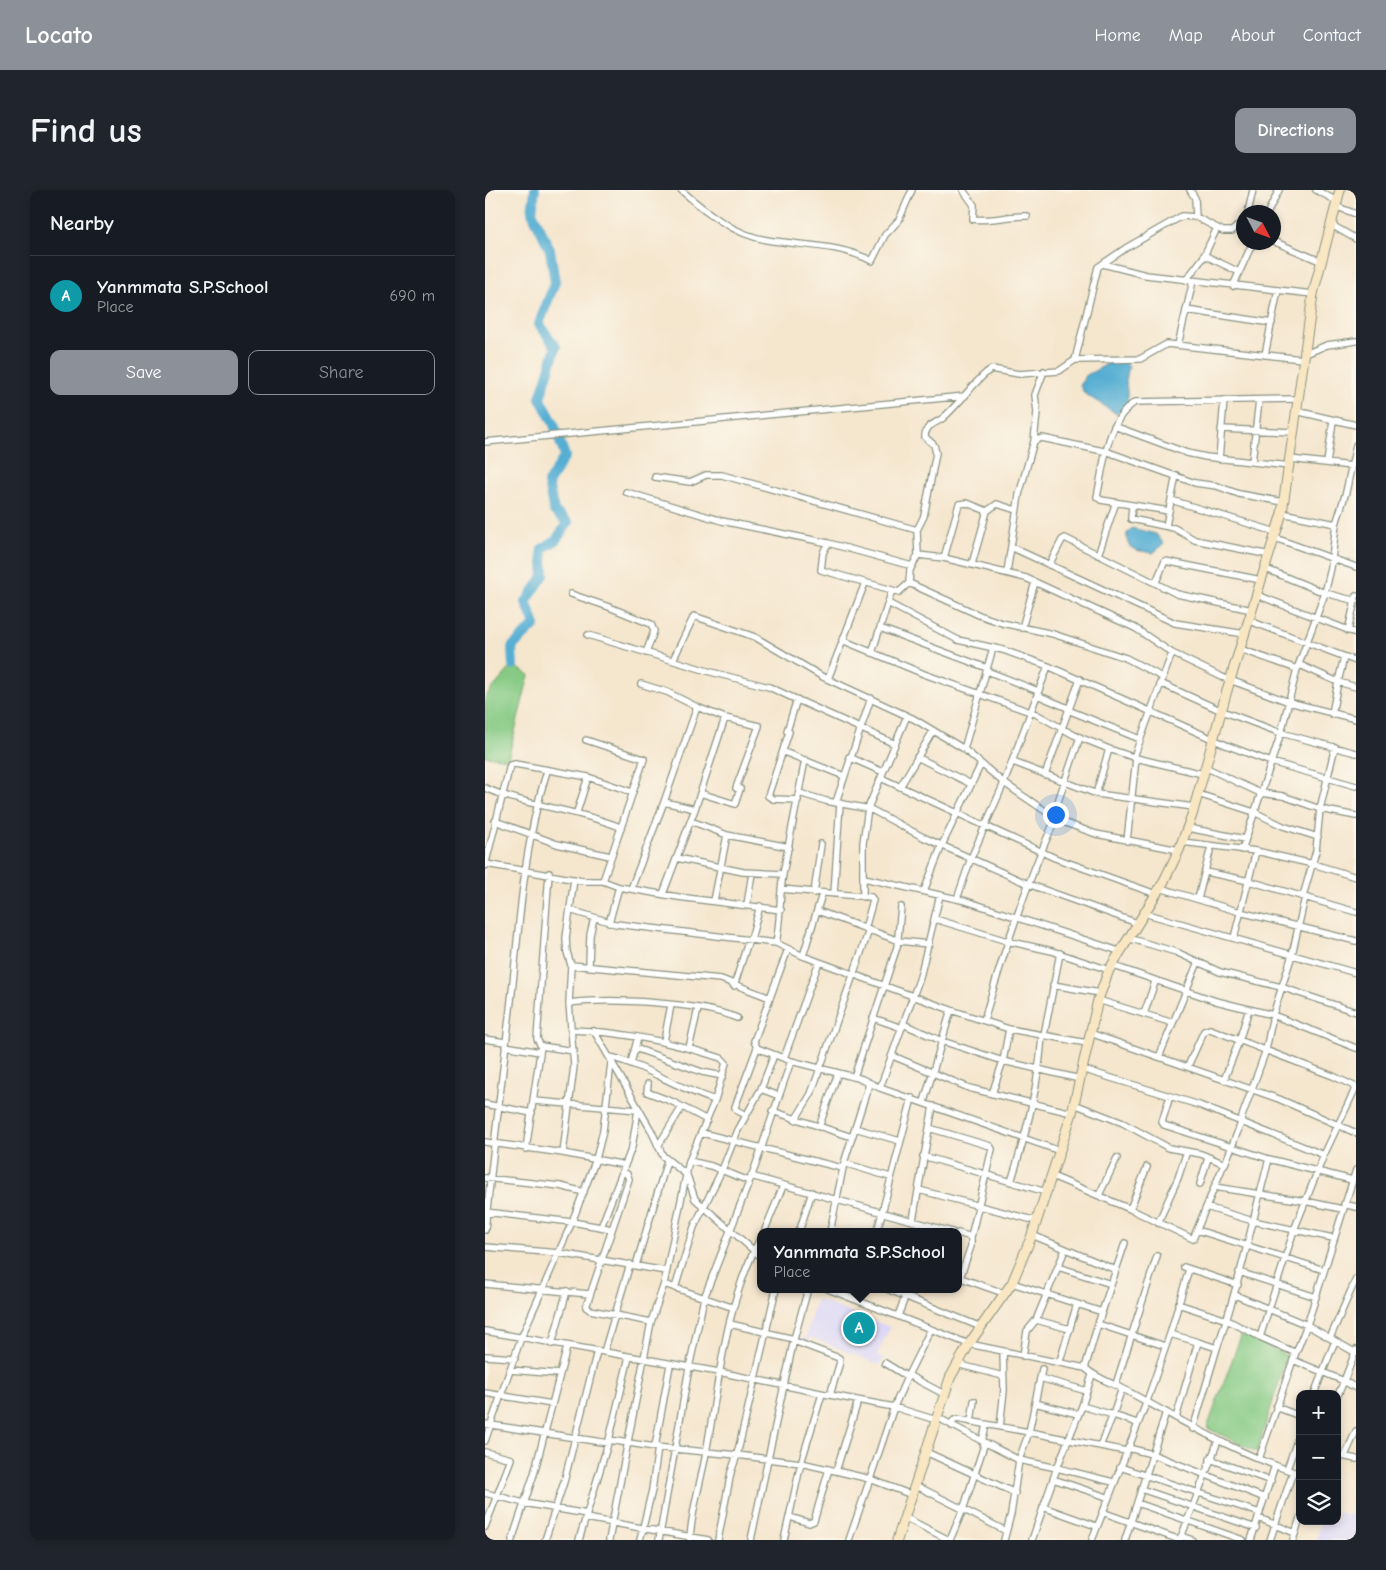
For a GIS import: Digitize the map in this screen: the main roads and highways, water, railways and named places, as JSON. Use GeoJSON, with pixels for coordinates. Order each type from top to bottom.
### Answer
{"type":"FeatureCollection","features":[{"type":"Feature","properties":{"kind":"water"},"geometry":{"type":"Polygon","coordinates":[[[1113,361],[1124,361],[1129,366],[1126,380],[1128,404],[1117,414],[1085,394],[1080,386],[1085,376],[1113,361]]]}},
{"type":"Feature","properties":{"kind":"water"},"geometry":{"type":"Polygon","coordinates":[[[1132,528],[1156,534],[1164,544],[1153,553],[1130,547],[1127,533],[1132,528]]]}},
{"type":"Feature","properties":{"kind":"waterway"},"geometry":{"type":"LineString","coordinates":[[513,665],[512,647],[535,625],[526,602],[544,575],[542,549],[555,541],[568,523],[554,511],[548,483],[565,456],[553,422],[540,398],[556,347],[539,324],[555,282],[550,250],[532,212],[535,190]]}},
{"type":"Feature","properties":{"kind":"place","name":"Yanmmata S.P.School"},"geometry":{"type":"Point","coordinates":[859,1328]}}]}
